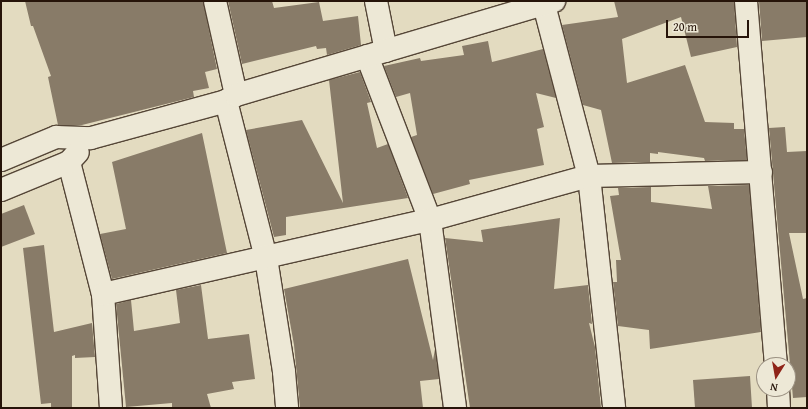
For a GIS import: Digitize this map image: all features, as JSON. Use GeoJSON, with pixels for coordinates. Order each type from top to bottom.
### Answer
{"type":"FeatureCollection","features":[{"type":"Feature","properties":{"kind":"street"},"geometry":{"type":"LineString","coordinates":[[215,1],[231,98],[266,258],[284,372],[287,408]]}},
{"type":"Feature","properties":{"kind":"street"},"geometry":{"type":"LineString","coordinates":[[376,1],[377,53],[430,220],[455,408]]}},
{"type":"Feature","properties":{"kind":"street"},"geometry":{"type":"LineString","coordinates":[[746,1],[775,357]]}},
{"type":"Feature","properties":{"kind":"street"},"geometry":{"type":"LineString","coordinates":[[1,160],[56,137],[90,138],[231,98],[547,2],[589,176],[614,408]]}},
{"type":"Feature","properties":{"kind":"street"},"geometry":{"type":"LineString","coordinates":[[1,190],[69,162],[90,138]]}},
{"type":"Feature","properties":{"kind":"street"},"geometry":{"type":"LineString","coordinates":[[69,162],[103,294],[111,408]]}},
{"type":"Feature","properties":{"kind":"street"},"geometry":{"type":"LineString","coordinates":[[103,294],[430,220],[589,176],[761,172]]}},
{"type":"Feature","properties":{"kind":"street"},"geometry":{"type":"LineString","coordinates":[[778,397],[779,408]]}},
{"type":"Feature","properties":{"kind":"building"},"geometry":{"type":"Polygon","coordinates":[[[25,1],[203,1],[217,69],[205,72],[209,88],[193,91],[194,97],[82,125],[58,125],[48,77],[51,76],[33,26],[31,26],[25,1]]]}},
{"type":"Feature","properties":{"kind":"building"},"geometry":{"type":"Polygon","coordinates":[[[228,1],[272,1],[274,8],[319,2],[323,21],[358,16],[361,45],[327,55],[326,48],[317,49],[316,46],[242,64],[228,1]]]}},
{"type":"Feature","properties":{"kind":"building"},"geometry":{"type":"Polygon","coordinates":[[[614,1],[734,1],[737,47],[691,57],[681,17],[622,39],[627,83],[685,65],[705,122],[734,123],[734,129],[744,129],[747,160],[705,161],[704,158],[658,152],[658,154],[650,153],[650,162],[612,163],[601,110],[583,105],[562,25],[618,17],[614,1]]]}},
{"type":"Feature","properties":{"kind":"building"},"geometry":{"type":"Polygon","coordinates":[[[759,1],[807,1],[807,37],[762,41],[759,1]]]}},
{"type":"Feature","properties":{"kind":"building"},"geometry":{"type":"Polygon","coordinates":[[[488,41],[492,62],[543,49],[556,98],[536,93],[544,127],[537,129],[544,165],[469,180],[470,184],[433,194],[411,137],[417,135],[410,93],[396,97],[384,66],[420,58],[421,61],[464,55],[462,46],[488,41]]]}},
{"type":"Feature","properties":{"kind":"building"},"geometry":{"type":"Polygon","coordinates":[[[360,72],[371,102],[367,103],[377,148],[388,144],[408,198],[286,217],[286,235],[274,237],[246,130],[302,120],[343,203],[329,80],[360,72]]]}},
{"type":"Feature","properties":{"kind":"building"},"geometry":{"type":"Polygon","coordinates":[[[785,127],[787,152],[807,151],[807,233],[789,233],[803,299],[807,298],[807,397],[793,398],[796,397],[796,357],[789,357],[769,128],[785,127]]]}},
{"type":"Feature","properties":{"kind":"building"},"geometry":{"type":"Polygon","coordinates":[[[202,133],[227,253],[112,279],[100,234],[126,229],[112,162],[202,133]]]}},
{"type":"Feature","properties":{"kind":"building"},"geometry":{"type":"Polygon","coordinates":[[[749,185],[761,332],[650,349],[649,330],[618,326],[613,282],[617,282],[616,260],[621,260],[610,196],[619,195],[618,188],[651,187],[651,202],[712,209],[708,186],[749,185]]]}},
{"type":"Feature","properties":{"kind":"building"},"geometry":{"type":"Polygon","coordinates":[[[24,205],[35,234],[1,247],[1,214],[24,205]]]}},
{"type":"Feature","properties":{"kind":"building"},"geometry":{"type":"Polygon","coordinates":[[[560,218],[554,289],[588,285],[592,324],[589,323],[595,347],[601,408],[470,408],[445,238],[483,242],[481,230],[560,218]]]}},
{"type":"Feature","properties":{"kind":"building"},"geometry":{"type":"Polygon","coordinates":[[[44,245],[54,332],[92,323],[95,357],[75,358],[75,355],[72,356],[72,408],[51,408],[51,403],[41,404],[23,248],[44,245]]]}},
{"type":"Feature","properties":{"kind":"building"},"geometry":{"type":"Polygon","coordinates":[[[408,259],[433,360],[435,349],[439,379],[420,381],[423,408],[300,408],[294,345],[284,289],[408,259]]]}},
{"type":"Feature","properties":{"kind":"building"},"geometry":{"type":"Polygon","coordinates":[[[201,285],[208,339],[249,334],[255,379],[232,382],[234,389],[207,394],[211,408],[172,408],[172,403],[126,407],[116,304],[131,300],[134,331],[180,323],[176,290],[201,285]]]}},
{"type":"Feature","properties":{"kind":"building"},"geometry":{"type":"Polygon","coordinates":[[[750,376],[752,408],[695,408],[693,380],[750,376]]]}}]}
